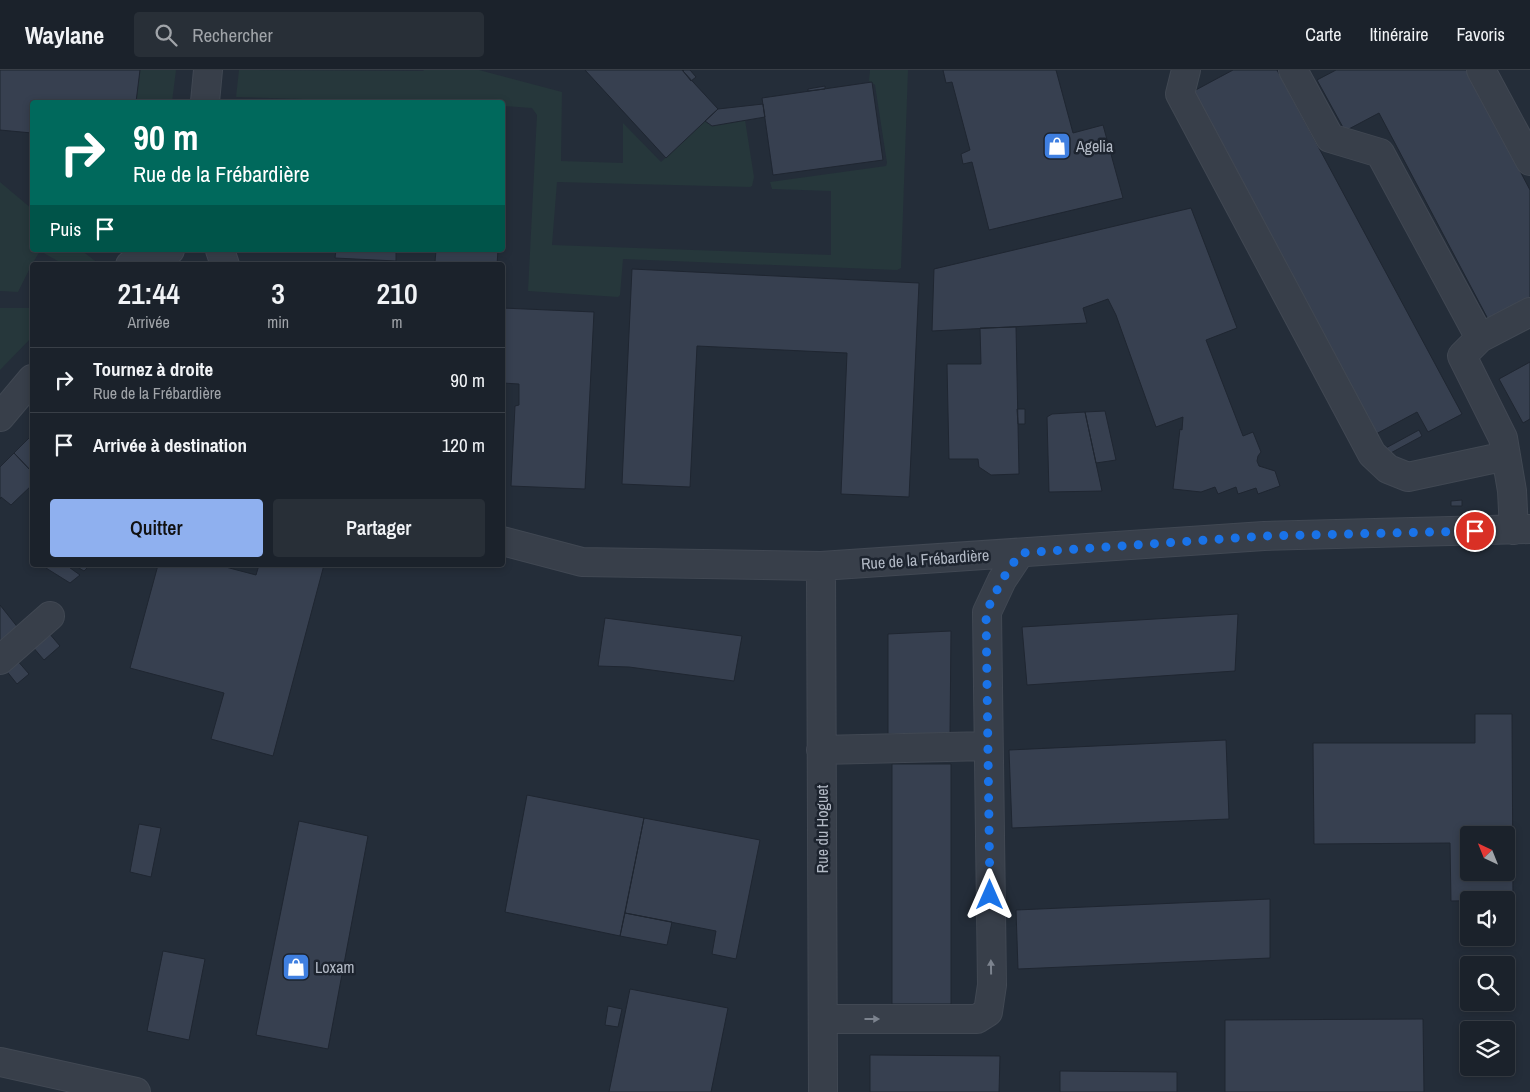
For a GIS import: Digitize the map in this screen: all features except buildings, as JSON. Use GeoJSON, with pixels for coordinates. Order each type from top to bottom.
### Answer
{"type":"FeatureCollection","features":[{"type":"Feature","properties":{"kind":"street"},"geometry":{"type":"LineString","coordinates":[[205,100],[208,70]]}},
{"type":"Feature","properties":{"kind":"street"},"geometry":{"type":"LineString","coordinates":[[1186,70],[1180,94],[1372,454],[1388,470],[1408,477],[1506,456]]}},
{"type":"Feature","properties":{"kind":"street"},"geometry":{"type":"LineString","coordinates":[[1293,70],[1330,138],[1380,153],[1480,338]]}},
{"type":"Feature","properties":{"kind":"street"},"geometry":{"type":"LineString","coordinates":[[1481,70],[1530,161]]}},
{"type":"Feature","properties":{"kind":"street"},"geometry":{"type":"LineString","coordinates":[[138,262],[165,252]]}},
{"type":"Feature","properties":{"kind":"street"},"geometry":{"type":"LineString","coordinates":[[1522,530],[1512,491],[1503,438],[1462,356],[1480,338],[1530,312]]}},
{"type":"Feature","properties":{"kind":"street"},"geometry":{"type":"LineString","coordinates":[[0,417],[30,380]]}},
{"type":"Feature","properties":{"kind":"street","name":"Rue de la Frébardière"},"geometry":{"type":"LineString","coordinates":[[505,543],[582,562],[821,566],[1264,536],[1522,530]]}},
{"type":"Feature","properties":{"kind":"street"},"geometry":{"type":"LineString","coordinates":[[824,1019],[977,1019],[988,1012],[992,985],[986,612],[1002,580],[1020,553]]}},
{"type":"Feature","properties":{"kind":"street","name":"Rue du Hoguet"},"geometry":{"type":"LineString","coordinates":[[821,566],[823,1092]]}},
{"type":"Feature","properties":{"kind":"street"},"geometry":{"type":"LineString","coordinates":[[0,660],[50,616]]}},
{"type":"Feature","properties":{"kind":"street"},"geometry":{"type":"LineString","coordinates":[[821,750],[988,746]]}},
{"type":"Feature","properties":{"kind":"street"},"geometry":{"type":"LineString","coordinates":[[0,1062],[63,1085],[136,1092]]}},
{"type":"Feature","properties":{"kind":"shaded area"},"geometry":{"type":"Polygon","coordinates":[[[140,70],[176,70],[172,100],[136,100],[140,70]]]}},
{"type":"Feature","properties":{"kind":"shaded area"},"geometry":{"type":"Polygon","coordinates":[[[239,70],[479,70],[562,92],[561,161],[623,163],[623,123],[661,162],[705,121],[712,126],[745,120],[754,177],[752,186],[557,182],[552,245],[831,255],[831,191],[772,189],[770,182],[886,166],[875,85],[869,81],[870,70],[908,70],[901,268],[897,270],[623,259],[620,295],[618,297],[528,291],[537,115],[532,108],[505,106],[505,100],[334,100],[236,97],[239,70]]]}},
{"type":"Feature","properties":{"kind":"shaded area"},"geometry":{"type":"Polygon","coordinates":[[[0,182],[30,207],[30,252],[39,252],[33,262],[30,262],[30,268],[18,292],[0,291],[0,182]]]}},
{"type":"Feature","properties":{"kind":"shaded area"},"geometry":{"type":"Polygon","coordinates":[[[42,252],[84,252],[96,262],[84,261],[60,262],[42,252]]]}},
{"type":"Feature","properties":{"kind":"shaded area"},"geometry":{"type":"Polygon","coordinates":[[[0,308],[30,308],[30,339],[0,370],[0,308]]]}},
{"type":"Feature","properties":{"kind":"place","name":"Agelia"},"geometry":{"type":"Point","coordinates":[1057,146]}},
{"type":"Feature","properties":{"kind":"place","name":"Loxam"},"geometry":{"type":"Point","coordinates":[296,967]}},
{"type":"Feature","properties":{"kind":"route"},"geometry":{"type":"LineString","coordinates":[[990,895],[988,635],[986,612],[1002,580],[1020,553],[1264,536],[1475,531]]}}]}
